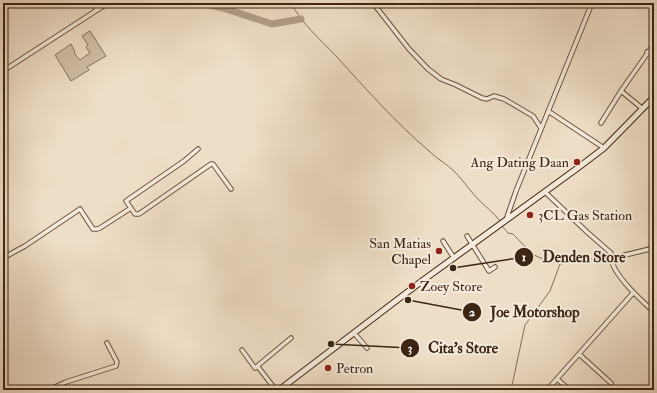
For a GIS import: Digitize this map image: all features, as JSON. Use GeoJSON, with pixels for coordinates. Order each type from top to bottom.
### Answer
{"type":"FeatureCollection","features":[{"type":"Feature","properties":{"kind":"main road"},"geometry":{"type":"LineString","coordinates":[[278,390],[604,148],[654,97]]}},
{"type":"Feature","properties":{"kind":"street"},"geometry":{"type":"LineString","coordinates":[[92,3],[97,10]]}},
{"type":"Feature","properties":{"kind":"street"},"geometry":{"type":"LineString","coordinates":[[3,71],[108,3]]}},
{"type":"Feature","properties":{"kind":"street"},"geometry":{"type":"LineString","coordinates":[[373,3],[418,60],[436,76],[482,98],[487,99],[494,96],[504,99],[533,116],[541,128]]}},
{"type":"Feature","properties":{"kind":"street"},"geometry":{"type":"LineString","coordinates":[[504,223],[592,3]]}},
{"type":"Feature","properties":{"kind":"street"},"geometry":{"type":"LineString","coordinates":[[600,123],[647,52],[654,44]]}},
{"type":"Feature","properties":{"kind":"street"},"geometry":{"type":"LineString","coordinates":[[647,52],[654,57]]}},
{"type":"Feature","properties":{"kind":"street"},"geometry":{"type":"LineString","coordinates":[[621,91],[643,109]]}},
{"type":"Feature","properties":{"kind":"street"},"geometry":{"type":"LineString","coordinates":[[548,111],[604,148]]}},
{"type":"Feature","properties":{"kind":"street"},"geometry":{"type":"LineString","coordinates":[[198,149],[184,161],[126,201],[131,208],[136,214],[139,214],[211,164],[213,164],[231,189]]}},
{"type":"Feature","properties":{"kind":"street"},"geometry":{"type":"LineString","coordinates":[[545,192],[611,253],[613,258],[612,263],[615,269],[633,293],[654,312]]}},
{"type":"Feature","properties":{"kind":"street"},"geometry":{"type":"LineString","coordinates":[[3,258],[25,246],[80,210],[93,228],[97,229],[131,208]]}},
{"type":"Feature","properties":{"kind":"street"},"geometry":{"type":"LineString","coordinates":[[467,236],[489,271],[495,266]]}},
{"type":"Feature","properties":{"kind":"street"},"geometry":{"type":"LineString","coordinates":[[443,241],[454,258]]}},
{"type":"Feature","properties":{"kind":"street"},"geometry":{"type":"LineString","coordinates":[[613,258],[654,248]]}},
{"type":"Feature","properties":{"kind":"street"},"geometry":{"type":"LineString","coordinates":[[547,390],[633,293]]}},
{"type":"Feature","properties":{"kind":"street"},"geometry":{"type":"LineString","coordinates":[[354,333],[367,348]]}},
{"type":"Feature","properties":{"kind":"street"},"geometry":{"type":"LineString","coordinates":[[258,367],[291,338]]}},
{"type":"Feature","properties":{"kind":"street"},"geometry":{"type":"LineString","coordinates":[[48,390],[66,382],[116,366],[117,362],[107,343]]}},
{"type":"Feature","properties":{"kind":"street"},"geometry":{"type":"LineString","coordinates":[[242,350],[255,368],[258,367],[278,390]]}},
{"type":"Feature","properties":{"kind":"street"},"geometry":{"type":"LineString","coordinates":[[579,354],[611,383]]}},
{"type":"Feature","properties":{"kind":"street"},"geometry":{"type":"LineString","coordinates":[[557,379],[570,390]]}},
{"type":"Feature","properties":{"kind":"shaded area"},"geometry":{"type":"Polygon","coordinates":[[[90,31],[106,56],[87,67],[89,70],[71,81],[55,55],[71,44],[75,52],[74,53],[80,60],[90,53],[86,47],[88,45],[82,36],[90,31]]]}},
{"type":"Feature","properties":{"kind":"waterway"},"geometry":{"type":"LineString","coordinates":[[200,3],[223,8],[272,24],[301,19]]}},
{"type":"Feature","properties":{"kind":"waterway"},"geometry":{"type":"LineString","coordinates":[[291,3],[295,11],[306,25],[404,129],[432,154],[449,166],[477,198],[500,221]]}},
{"type":"Feature","properties":{"kind":"waterway"},"geometry":{"type":"LineString","coordinates":[[502,226],[508,233],[513,234],[532,254],[545,260],[560,264]]}},
{"type":"Feature","properties":{"kind":"waterway"},"geometry":{"type":"LineString","coordinates":[[615,255],[645,248],[654,244]]}},
{"type":"Feature","properties":{"kind":"waterway"},"geometry":{"type":"LineString","coordinates":[[511,390],[525,325],[550,291],[560,264],[610,256]]}},
{"type":"Feature","properties":{"kind":"place","name":"Ang Dating Daan"},"geometry":{"type":"Point","coordinates":[577,162]}},
{"type":"Feature","properties":{"kind":"place","name":"3CL Gas Station"},"geometry":{"type":"Point","coordinates":[530,215]}},
{"type":"Feature","properties":{"kind":"place","name":"San Matias Chapel"},"geometry":{"type":"Point","coordinates":[439,251]}},
{"type":"Feature","properties":{"kind":"place","name":"Denden Store"},"geometry":{"type":"Point","coordinates":[453,268]}},
{"type":"Feature","properties":{"kind":"place","name":"Zoey Store"},"geometry":{"type":"Point","coordinates":[412,286]}},
{"type":"Feature","properties":{"kind":"place","name":"Joe Motorshop"},"geometry":{"type":"Point","coordinates":[408,300]}},
{"type":"Feature","properties":{"kind":"place","name":"Cita's Store"},"geometry":{"type":"Point","coordinates":[331,344]}},
{"type":"Feature","properties":{"kind":"place","name":"Petron"},"geometry":{"type":"Point","coordinates":[328,368]}}]}
